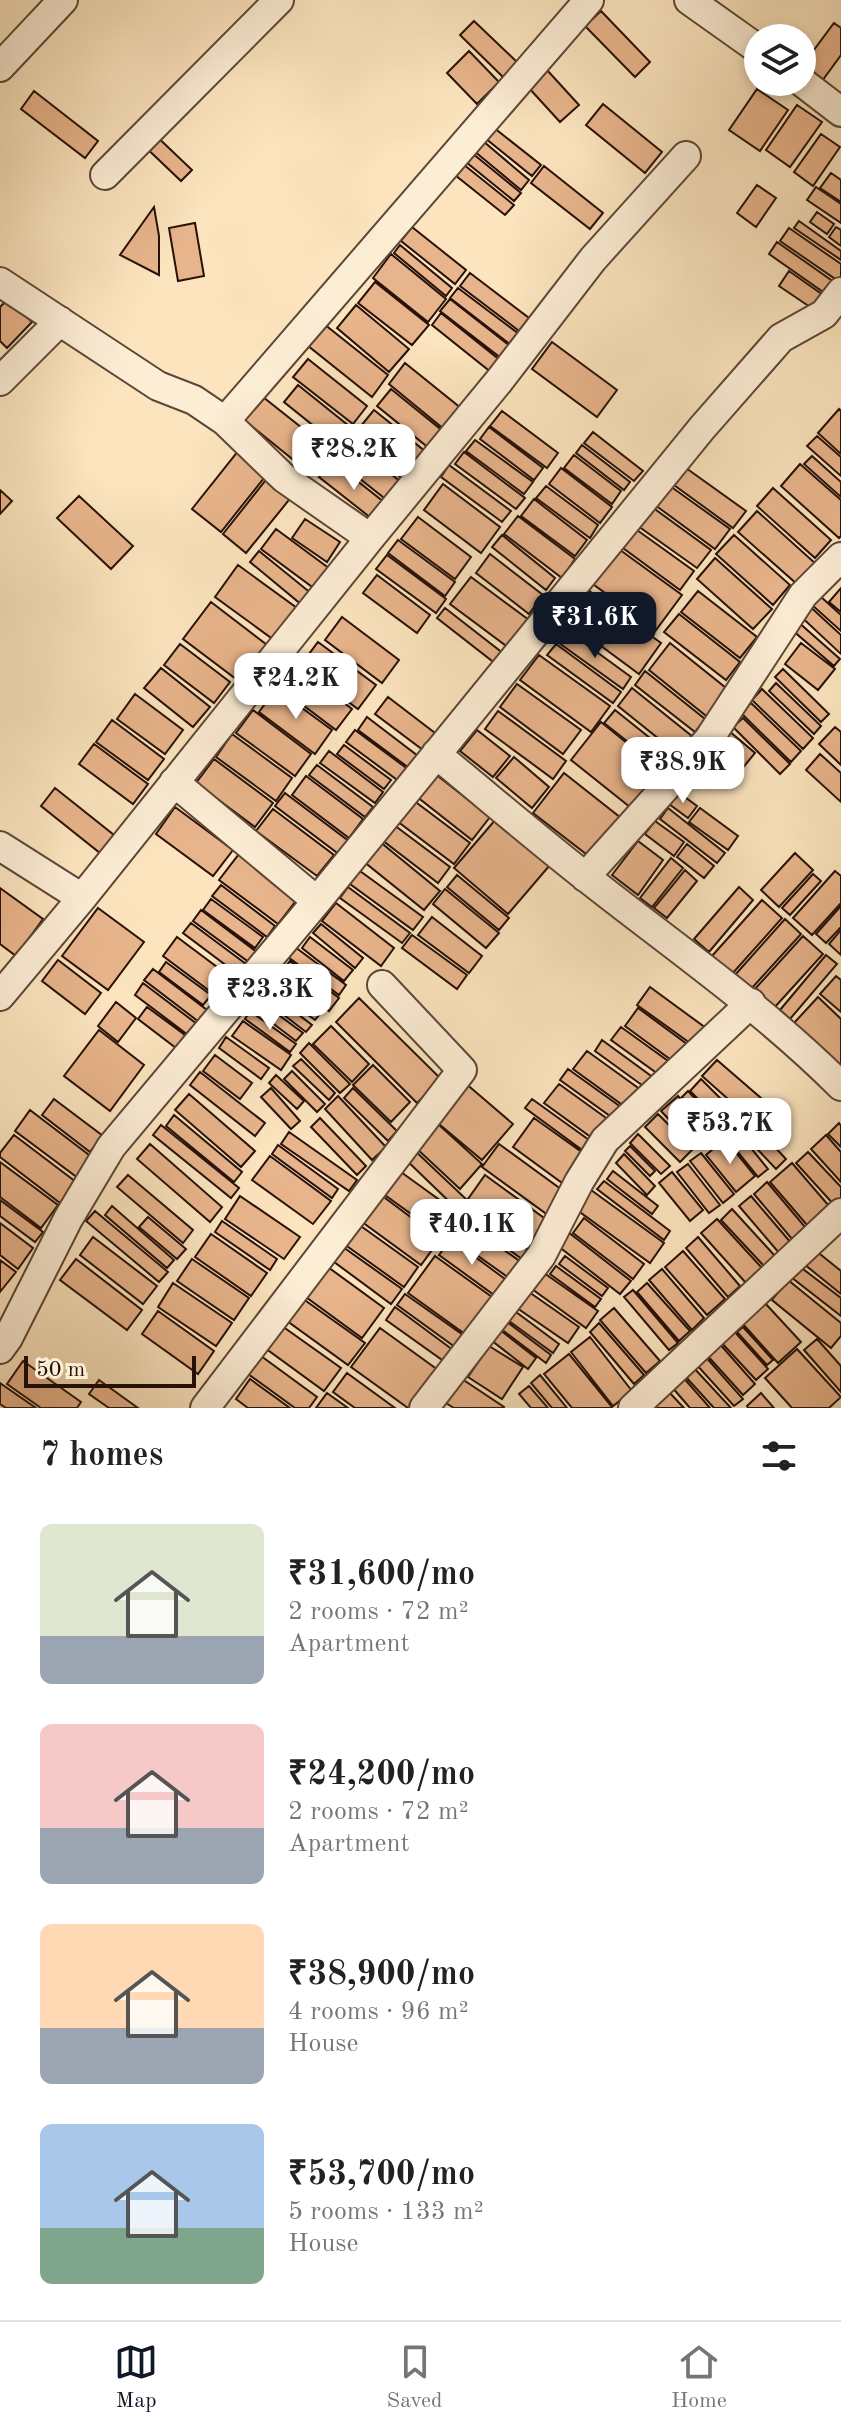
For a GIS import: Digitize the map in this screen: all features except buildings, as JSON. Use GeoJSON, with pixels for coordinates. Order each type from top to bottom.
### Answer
{"type":"FeatureCollection","features":[{"type":"Feature","properties":{"kind":"street"},"geometry":{"type":"LineString","coordinates":[[0,67],[63,0]]}},
{"type":"Feature","properties":{"kind":"street"},"geometry":{"type":"LineString","coordinates":[[105,175],[279,0]]}},
{"type":"Feature","properties":{"kind":"street"},"geometry":{"type":"LineString","coordinates":[[225,421],[589,0]]}},
{"type":"Feature","properties":{"kind":"street"},"geometry":{"type":"LineString","coordinates":[[689,0],[744,39]]}},
{"type":"Feature","properties":{"kind":"street"},"geometry":{"type":"LineString","coordinates":[[816,93],[841,112]]}},
{"type":"Feature","properties":{"kind":"street"},"geometry":{"type":"LineString","coordinates":[[0,996],[489,393],[593,259],[686,156]]}},
{"type":"Feature","properties":{"kind":"street"},"geometry":{"type":"LineString","coordinates":[[0,282],[158,386],[194,400],[225,421],[284,478],[370,538]]}},
{"type":"Feature","properties":{"kind":"street"},"geometry":{"type":"LineString","coordinates":[[0,1349],[68,1219],[111,1147],[317,901],[702,428],[781,338],[824,314],[841,292]]}},
{"type":"Feature","properties":{"kind":"street"},"geometry":{"type":"LineString","coordinates":[[0,381],[60,321]]}},
{"type":"Feature","properties":{"kind":"street"},"geometry":{"type":"LineString","coordinates":[[585,877],[709,739],[803,595],[841,557]]}},
{"type":"Feature","properties":{"kind":"street"},"geometry":{"type":"LineString","coordinates":[[436,754],[585,877],[751,1003],[841,1086]]}},
{"type":"Feature","properties":{"kind":"street"},"geometry":{"type":"LineString","coordinates":[[174,782],[317,901]]}},
{"type":"Feature","properties":{"kind":"street"},"geometry":{"type":"LineString","coordinates":[[0,846],[82,898]]}},
{"type":"Feature","properties":{"kind":"street"},"geometry":{"type":"LineString","coordinates":[[205,1408],[462,1070],[382,985]]}},
{"type":"Feature","properties":{"kind":"street"},"geometry":{"type":"LineString","coordinates":[[424,1408],[541,1256],[579,1182],[605,1140],[751,1003]]}},
{"type":"Feature","properties":{"kind":"street"},"geometry":{"type":"LineString","coordinates":[[633,1408],[841,1213]]}}]}
